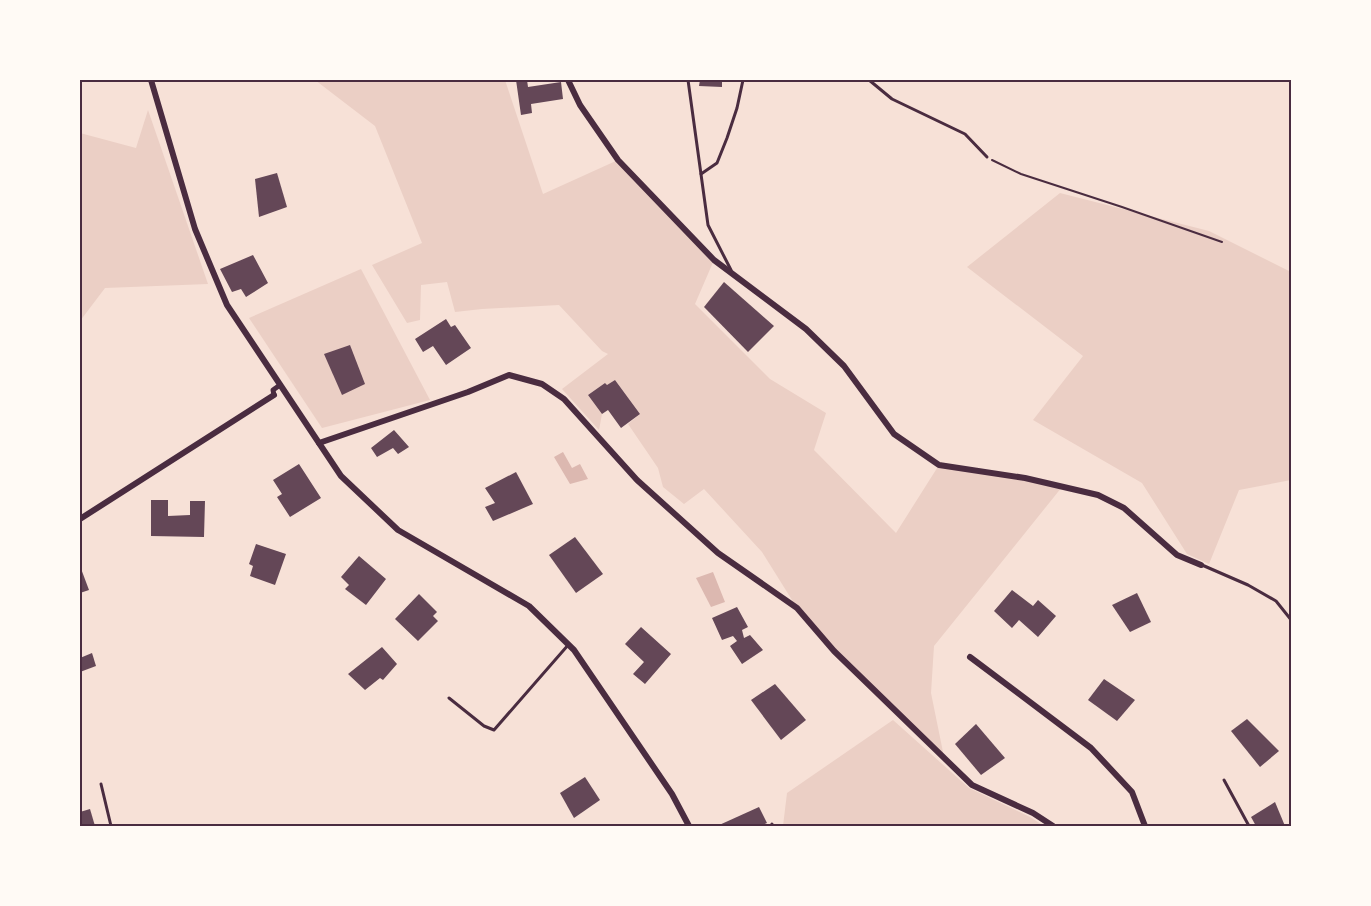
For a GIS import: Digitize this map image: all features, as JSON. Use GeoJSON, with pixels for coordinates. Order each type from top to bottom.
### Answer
{"type":"FeatureCollection","features":[{"type":"Feature","properties":{"kind":"street"},"geometry":{"type":"LineString","coordinates":[[151,80],[195,229],[227,305],[341,476],[398,530],[529,606],[569,644],[672,794],[689,826]]}},
{"type":"Feature","properties":{"kind":"street"},"geometry":{"type":"LineString","coordinates":[[568,80],[580,105],[618,160],[714,260],[806,329],[844,366],[894,434],[939,465],[1025,478],[1098,495],[1125,508],[1177,555],[1201,565]]}},
{"type":"Feature","properties":{"kind":"street"},"geometry":{"type":"LineString","coordinates":[[319,443],[468,392],[509,375],[542,384],[564,399],[637,480],[718,552],[797,608],[834,651],[972,785],[1033,813],[1053,826]]}},
{"type":"Feature","properties":{"kind":"street"},"geometry":{"type":"LineString","coordinates":[[80,519],[274,394],[273,390],[280,385]]}},
{"type":"Feature","properties":{"kind":"street"},"geometry":{"type":"LineString","coordinates":[[970,657],[1091,748],[1132,792],[1144,826]]}},
{"type":"Feature","properties":{"kind":"lane"},"geometry":{"type":"LineString","coordinates":[[688,80],[708,225],[733,274]]}},
{"type":"Feature","properties":{"kind":"lane"},"geometry":{"type":"LineString","coordinates":[[701,174],[717,163],[737,108],[742,80]]}},
{"type":"Feature","properties":{"kind":"lane"},"geometry":{"type":"LineString","coordinates":[[868,80],[892,99],[965,134],[987,157]]}},
{"type":"Feature","properties":{"kind":"lane"},"geometry":{"type":"LineString","coordinates":[[1201,565],[1248,585],[1276,601],[1292,621]]}},
{"type":"Feature","properties":{"kind":"lane"},"geometry":{"type":"LineString","coordinates":[[449,698],[484,726],[494,730],[569,644]]}},
{"type":"Feature","properties":{"kind":"lane"},"geometry":{"type":"LineString","coordinates":[[1224,780],[1249,826]]}},
{"type":"Feature","properties":{"kind":"lane"},"geometry":{"type":"LineString","coordinates":[[101,784],[111,826]]}},
{"type":"Feature","properties":{"kind":"path"},"geometry":{"type":"LineString","coordinates":[[987,157],[1021,174],[1222,242]]}},
{"type":"Feature","properties":{"kind":"shaded area"},"geometry":{"type":"Polygon","coordinates":[[[315,80],[505,80],[543,194],[618,160],[714,260],[695,304],[770,379],[826,413],[814,450],[896,533],[939,465],[1062,487],[934,646],[931,693],[944,757],[834,651],[797,608],[762,552],[704,489],[684,504],[663,487],[658,468],[628,424],[640,414],[615,380],[607,385],[605,383],[588,395],[602,414],[599,430],[562,389],[608,354],[602,351],[559,305],[455,312],[447,282],[421,285],[420,320],[407,323],[372,265],[422,243],[375,126],[315,80]]]}},
{"type":"Feature","properties":{"kind":"shaded area"},"geometry":{"type":"Polygon","coordinates":[[[148,110],[208,284],[105,288],[80,321],[80,133],[136,148],[148,110]]]}},
{"type":"Feature","properties":{"kind":"shaded area"},"geometry":{"type":"Polygon","coordinates":[[[1060,193],[1209,231],[1291,272],[1291,480],[1239,490],[1209,564],[1187,554],[1142,483],[1033,420],[1083,356],[967,267],[1060,193]]]}},
{"type":"Feature","properties":{"kind":"shaded area"},"geometry":{"type":"Polygon","coordinates":[[[361,269],[430,400],[322,428],[249,318],[361,269]]]}},
{"type":"Feature","properties":{"kind":"shaded area"},"geometry":{"type":"Polygon","coordinates":[[[563,452],[572,468],[580,464],[588,479],[570,484],[554,457],[563,452]]]}},
{"type":"Feature","properties":{"kind":"shaded area"},"geometry":{"type":"Polygon","coordinates":[[[713,572],[725,602],[711,607],[696,578],[713,572]]]}},
{"type":"Feature","properties":{"kind":"shaded area"},"geometry":{"type":"Polygon","coordinates":[[[893,720],[969,788],[1044,826],[783,826],[787,793],[893,720]]]}},
{"type":"Feature","properties":{"kind":"building"},"geometry":{"type":"Polygon","coordinates":[[[516,80],[527,80],[528,87],[561,82],[563,99],[531,104],[532,113],[521,115],[516,80]]]}},
{"type":"Feature","properties":{"kind":"building"},"geometry":{"type":"Polygon","coordinates":[[[700,80],[722,80],[722,87],[699,86],[700,80]]]}},
{"type":"Feature","properties":{"kind":"building"},"geometry":{"type":"Polygon","coordinates":[[[277,173],[287,207],[259,217],[255,179],[277,173]]]}},
{"type":"Feature","properties":{"kind":"building"},"geometry":{"type":"Polygon","coordinates":[[[253,255],[268,283],[246,297],[241,289],[232,292],[220,269],[253,255]]]}},
{"type":"Feature","properties":{"kind":"building"},"geometry":{"type":"Polygon","coordinates":[[[724,282],[774,326],[748,352],[704,307],[724,282]]]}},
{"type":"Feature","properties":{"kind":"building"},"geometry":{"type":"Polygon","coordinates":[[[446,319],[451,327],[455,325],[471,348],[446,365],[433,346],[423,352],[415,339],[446,319]]]}},
{"type":"Feature","properties":{"kind":"building"},"geometry":{"type":"Polygon","coordinates":[[[350,345],[365,384],[342,395],[324,354],[350,345]]]}},
{"type":"Feature","properties":{"kind":"building"},"geometry":{"type":"Polygon","coordinates":[[[615,380],[640,414],[621,428],[608,410],[602,414],[588,395],[605,383],[607,385],[615,380]]]}},
{"type":"Feature","properties":{"kind":"building"},"geometry":{"type":"Polygon","coordinates":[[[394,430],[409,447],[398,454],[393,448],[377,457],[371,448],[394,430]]]}},
{"type":"Feature","properties":{"kind":"building"},"geometry":{"type":"Polygon","coordinates":[[[299,464],[321,498],[290,517],[277,497],[282,494],[273,480],[299,464]]]}},
{"type":"Feature","properties":{"kind":"building"},"geometry":{"type":"Polygon","coordinates":[[[516,472],[533,504],[493,521],[485,507],[495,503],[485,488],[516,472]]]}},
{"type":"Feature","properties":{"kind":"building"},"geometry":{"type":"Polygon","coordinates":[[[151,500],[168,500],[168,516],[190,515],[190,501],[205,501],[204,537],[151,536],[151,500]]]}},
{"type":"Feature","properties":{"kind":"building"},"geometry":{"type":"Polygon","coordinates":[[[575,537],[603,574],[576,593],[549,555],[575,537]]]}},
{"type":"Feature","properties":{"kind":"building"},"geometry":{"type":"Polygon","coordinates":[[[256,544],[286,554],[275,585],[250,576],[253,566],[249,564],[256,544]]]}},
{"type":"Feature","properties":{"kind":"building"},"geometry":{"type":"Polygon","coordinates":[[[359,556],[386,579],[366,605],[345,589],[349,585],[341,577],[359,556]]]}},
{"type":"Feature","properties":{"kind":"building"},"geometry":{"type":"Polygon","coordinates":[[[80,566],[89,590],[80,593],[80,566]]]}},
{"type":"Feature","properties":{"kind":"building"},"geometry":{"type":"Polygon","coordinates":[[[1012,590],[1033,606],[1038,600],[1056,616],[1038,637],[1019,620],[1012,628],[994,611],[1012,590]]]}},
{"type":"Feature","properties":{"kind":"building"},"geometry":{"type":"Polygon","coordinates":[[[1137,593],[1151,622],[1130,632],[1112,605],[1137,593]]]}},
{"type":"Feature","properties":{"kind":"building"},"geometry":{"type":"Polygon","coordinates":[[[419,594],[437,612],[433,616],[438,621],[418,641],[395,619],[419,594]]]}},
{"type":"Feature","properties":{"kind":"building"},"geometry":{"type":"Polygon","coordinates":[[[737,607],[748,627],[742,630],[744,638],[750,635],[763,650],[742,664],[730,646],[737,641],[733,636],[722,640],[712,618],[737,607]]]}},
{"type":"Feature","properties":{"kind":"building"},"geometry":{"type":"Polygon","coordinates":[[[641,627],[671,654],[645,684],[633,674],[644,662],[625,644],[641,627]]]}},
{"type":"Feature","properties":{"kind":"building"},"geometry":{"type":"Polygon","coordinates":[[[382,647],[397,664],[383,680],[380,678],[365,690],[348,674],[382,647]]]}},
{"type":"Feature","properties":{"kind":"building"},"geometry":{"type":"Polygon","coordinates":[[[92,653],[96,666],[80,672],[80,658],[92,653]]]}},
{"type":"Feature","properties":{"kind":"building"},"geometry":{"type":"Polygon","coordinates":[[[1104,679],[1135,700],[1117,721],[1088,700],[1104,679]]]}},
{"type":"Feature","properties":{"kind":"building"},"geometry":{"type":"Polygon","coordinates":[[[775,684],[806,720],[781,740],[751,700],[775,684]]]}},
{"type":"Feature","properties":{"kind":"building"},"geometry":{"type":"Polygon","coordinates":[[[1247,719],[1279,751],[1260,767],[1231,731],[1247,719]]]}},
{"type":"Feature","properties":{"kind":"building"},"geometry":{"type":"Polygon","coordinates":[[[976,724],[1005,758],[981,775],[955,744],[976,724]]]}},
{"type":"Feature","properties":{"kind":"building"},"geometry":{"type":"Polygon","coordinates":[[[585,777],[600,800],[574,818],[560,793],[585,777]]]}},
{"type":"Feature","properties":{"kind":"building"},"geometry":{"type":"Polygon","coordinates":[[[1275,802],[1285,826],[1256,826],[1251,817],[1275,802]]]}},
{"type":"Feature","properties":{"kind":"building"},"geometry":{"type":"Polygon","coordinates":[[[759,807],[767,823],[760,826],[717,826],[759,807]]]}},
{"type":"Feature","properties":{"kind":"building"},"geometry":{"type":"Polygon","coordinates":[[[90,809],[95,826],[80,826],[80,812],[90,809]]]}}]}
